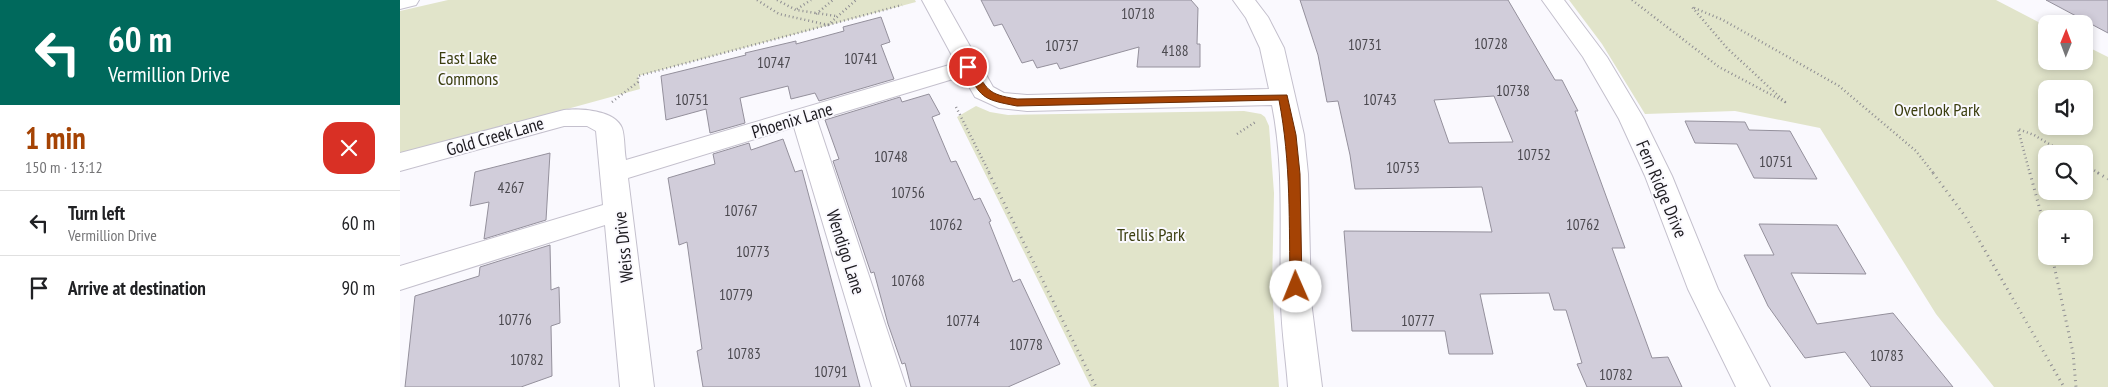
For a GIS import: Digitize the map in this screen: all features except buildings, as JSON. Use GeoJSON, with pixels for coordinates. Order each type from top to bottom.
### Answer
{"type":"FeatureCollection","features":[{"type":"Feature","properties":{"kind":"street"},"geometry":{"type":"LineString","coordinates":[[400,2],[408,0]]}},
{"type":"Feature","properties":{"kind":"street"},"geometry":{"type":"LineString","coordinates":[[932,0],[968,67],[984,92],[993,98],[1017,103],[1284,97]]}},
{"type":"Feature","properties":{"kind":"street"},"geometry":{"type":"LineString","coordinates":[[1244,0],[1257,17],[1272,48],[1291,135],[1295,174],[1296,301],[1305,387]]}},
{"type":"Feature","properties":{"kind":"street","name":"Fern Ridge Drive"},"geometry":{"type":"LineString","coordinates":[[1553,0],[1598,62],[1634,125],[1665,191],[1697,275],[1716,318],[1753,387]]}},
{"type":"Feature","properties":{"kind":"street","name":"Phoenix Lane"},"geometry":{"type":"LineString","coordinates":[[615,172],[968,67]]}},
{"type":"Feature","properties":{"kind":"street","name":"Gold Creek Lane"},"geometry":{"type":"LineString","coordinates":[[400,162],[554,119],[574,117],[601,110]]}},
{"type":"Feature","properties":{"kind":"street","name":"Weiss Drive"},"geometry":{"type":"LineString","coordinates":[[601,110],[604,124],[609,128],[615,172],[637,387]]}},
{"type":"Feature","properties":{"kind":"street","name":"Wendigo Lane"},"geometry":{"type":"LineString","coordinates":[[803,116],[890,387]]}},
{"type":"Feature","properties":{"kind":"street"},"geometry":{"type":"LineString","coordinates":[[400,278],[619,210]]}},
{"type":"Feature","properties":{"kind":"path"},"geometry":{"type":"LineString","coordinates":[[757,0],[779,14],[828,25]]}},
{"type":"Feature","properties":{"kind":"path"},"geometry":{"type":"LineString","coordinates":[[777,0],[796,10],[836,17]]}},
{"type":"Feature","properties":{"kind":"path"},"geometry":{"type":"LineString","coordinates":[[782,3],[786,0]]}},
{"type":"Feature","properties":{"kind":"path"},"geometry":{"type":"LineString","coordinates":[[796,10],[811,0]]}},
{"type":"Feature","properties":{"kind":"path"},"geometry":{"type":"LineString","coordinates":[[816,14],[833,0]]}},
{"type":"Feature","properties":{"kind":"path"},"geometry":{"type":"LineString","coordinates":[[828,25],[856,0]]}},
{"type":"Feature","properties":{"kind":"path"},"geometry":{"type":"LineString","coordinates":[[1632,0],[1719,67],[1785,102],[1727,48],[1692,7],[1723,20],[1839,86],[1916,151],[1965,216],[2064,387]]}},
{"type":"Feature","properties":{"kind":"path"},"geometry":{"type":"LineString","coordinates":[[601,110],[638,82],[638,76],[902,5]]}},
{"type":"Feature","properties":{"kind":"path"},"geometry":{"type":"LineString","coordinates":[[956,107],[1096,387]]}},
{"type":"Feature","properties":{"kind":"path"},"geometry":{"type":"LineString","coordinates":[[1236,134],[1259,119]]}},
{"type":"Feature","properties":{"kind":"path"},"geometry":{"type":"LineString","coordinates":[[2038,200],[2020,142],[2018,129],[2034,135],[2051,145]]}},
{"type":"Feature","properties":{"kind":"path"},"geometry":{"type":"LineString","coordinates":[[2093,170],[2108,179]]}},
{"type":"Feature","properties":{"kind":"path"},"geometry":{"type":"LineString","coordinates":[[2054,265],[2073,353],[2076,387]]}},
{"type":"Feature","properties":{"kind":"green space","name":"East Lake Commons"},"geometry":{"type":"Polygon","coordinates":[[[448,0],[915,0],[916,2],[638,76],[640,89],[400,155],[400,11],[448,0]]]}},
{"type":"Feature","properties":{"kind":"green space","name":"Overlook Park"},"geometry":{"type":"Polygon","coordinates":[[[1569,0],[1996,0],[2038,22],[2038,70],[2093,70],[2093,50],[2108,57],[2108,387],[1994,387],[1936,314],[1820,128],[1735,111],[1645,114],[1602,44],[1569,0]]]}},
{"type":"Feature","properties":{"kind":"green space","name":"Trellis Park"},"geometry":{"type":"Polygon","coordinates":[[[976,106],[990,112],[1008,115],[1244,111],[1261,114],[1265,117],[1269,126],[1274,193],[1272,289],[1279,387],[1091,387],[957,117],[976,106]]]}},
{"type":"Feature","properties":{"kind":"route"},"geometry":{"type":"LineString","coordinates":[[968,67],[984,92],[993,98],[1017,103],[1284,97],[1291,135],[1295,174],[1296,287]]}}]}
